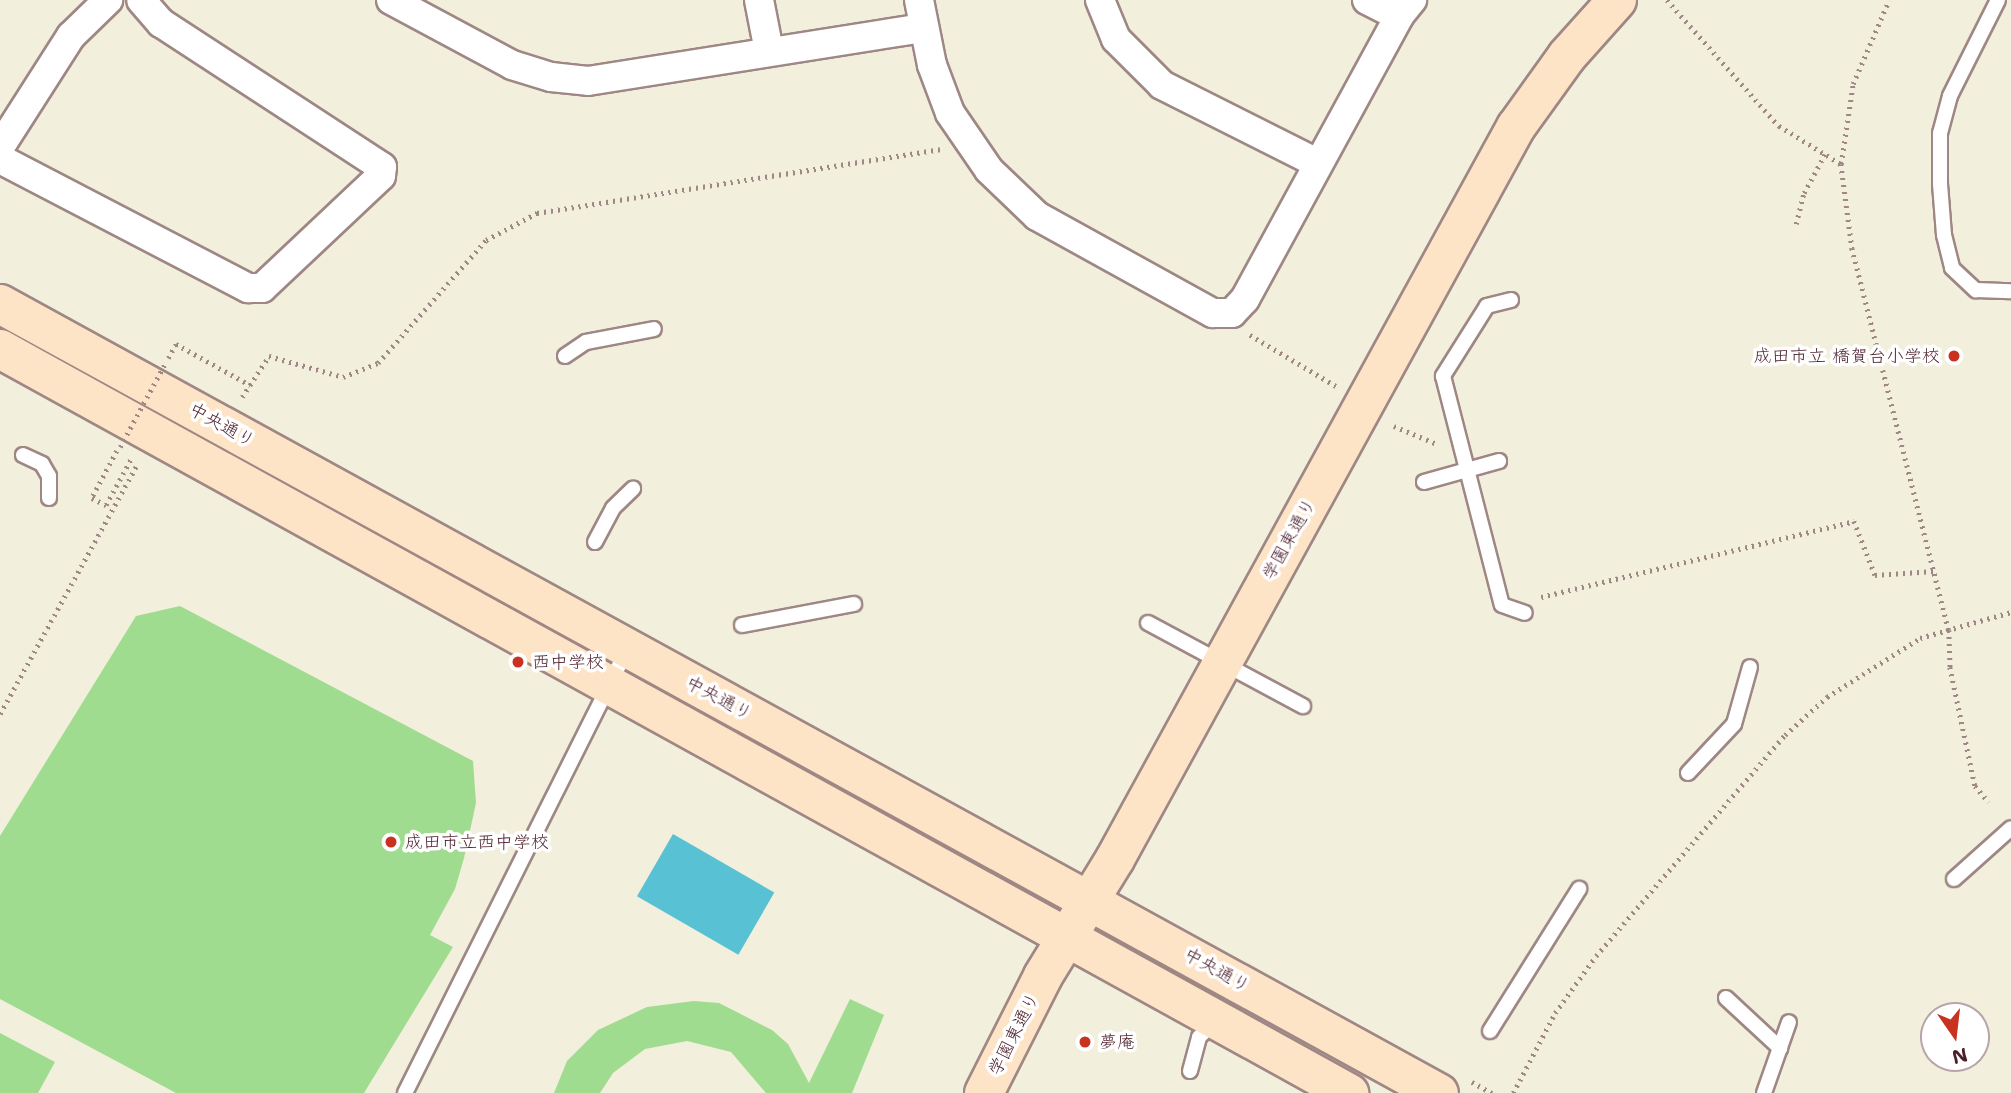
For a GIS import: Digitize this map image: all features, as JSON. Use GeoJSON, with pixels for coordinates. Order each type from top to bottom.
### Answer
{"type":"FeatureCollection","features":[{"type":"Feature","properties":{"kind":"street"},"geometry":{"type":"LineString","coordinates":[[0,147],[71,36],[108,0]]}},
{"type":"Feature","properties":{"kind":"street"},"geometry":{"type":"LineString","coordinates":[[0,159],[248,288],[262,288],[381,176],[382,167],[161,23],[141,0]]}},
{"type":"Feature","properties":{"kind":"street"},"geometry":{"type":"LineString","coordinates":[[759,0],[769,51]]}},
{"type":"Feature","properties":{"kind":"street"},"geometry":{"type":"LineString","coordinates":[[919,0],[924,28],[950,113],[969,145],[1037,216],[1213,313],[1232,313],[1245,299],[1317,163],[1406,8],[1367,0]]}},
{"type":"Feature","properties":{"kind":"street"},"geometry":{"type":"LineString","coordinates":[[1100,0],[1116,39],[1162,85],[1317,163]]}},
{"type":"Feature","properties":{"kind":"street","name":"学園東通り"},"geometry":{"type":"LineString","coordinates":[[984,1093],[1517,127],[1567,56],[1617,0]]}},
{"type":"Feature","properties":{"kind":"street"},"geometry":{"type":"LineString","coordinates":[[401,3],[512,65],[551,77],[588,80],[924,28]]}},
{"type":"Feature","properties":{"kind":"street","name":"中央通り"},"geometry":{"type":"LineString","coordinates":[[0,304],[1090,899],[1453,1086]]}},
{"type":"Feature","properties":{"kind":"street"},"geometry":{"type":"LineString","coordinates":[[0,349],[1349,1093]]}},
{"type":"Feature","properties":{"kind":"lane"},"geometry":{"type":"LineString","coordinates":[[1998,0],[1950,96],[1940,133],[1940,184],[1944,235],[1952,268],[1976,290],[2011,291]]}},
{"type":"Feature","properties":{"kind":"lane"},"geometry":{"type":"LineString","coordinates":[[1511,299],[1487,306],[1443,376],[1465,470],[1503,605],[1525,613]]}},
{"type":"Feature","properties":{"kind":"lane"},"geometry":{"type":"LineString","coordinates":[[565,356],[586,342],[654,329]]}},
{"type":"Feature","properties":{"kind":"lane"},"geometry":{"type":"LineString","coordinates":[[23,455],[42,464],[49,476],[49,499]]}},
{"type":"Feature","properties":{"kind":"lane"},"geometry":{"type":"LineString","coordinates":[[1424,482],[1499,461]]}},
{"type":"Feature","properties":{"kind":"lane"},"geometry":{"type":"LineString","coordinates":[[594,542],[613,508],[633,489]]}},
{"type":"Feature","properties":{"kind":"lane"},"geometry":{"type":"LineString","coordinates":[[742,625],[854,604]]}},
{"type":"Feature","properties":{"kind":"lane"},"geometry":{"type":"LineString","coordinates":[[1148,623],[1303,706]]}},
{"type":"Feature","properties":{"kind":"lane"},"geometry":{"type":"LineString","coordinates":[[405,1093],[612,687],[628,648]]}},
{"type":"Feature","properties":{"kind":"lane"},"geometry":{"type":"LineString","coordinates":[[1688,773],[1734,724],[1750,667]]}},
{"type":"Feature","properties":{"kind":"lane"},"geometry":{"type":"LineString","coordinates":[[1954,879],[2011,828]]}},
{"type":"Feature","properties":{"kind":"lane"},"geometry":{"type":"LineString","coordinates":[[1490,1031],[1579,888]]}},
{"type":"Feature","properties":{"kind":"lane"},"geometry":{"type":"LineString","coordinates":[[1726,998],[1780,1048]]}},
{"type":"Feature","properties":{"kind":"lane"},"geometry":{"type":"LineString","coordinates":[[1189,1071],[1199,1037],[1216,1021]]}},
{"type":"Feature","properties":{"kind":"lane"},"geometry":{"type":"LineString","coordinates":[[1764,1093],[1789,1022]]}},
{"type":"Feature","properties":{"kind":"path"},"geometry":{"type":"LineString","coordinates":[[1667,0],[1779,126],[1841,164]]}},
{"type":"Feature","properties":{"kind":"path"},"geometry":{"type":"LineString","coordinates":[[1889,0],[1853,85],[1841,164],[1852,248],[1948,630],[1950,667],[1975,786],[1989,802]]}},
{"type":"Feature","properties":{"kind":"path"},"geometry":{"type":"LineString","coordinates":[[238,404],[269,356],[343,377],[378,363],[486,240],[537,213],[969,145]]}},
{"type":"Feature","properties":{"kind":"path"},"geometry":{"type":"LineString","coordinates":[[1796,223],[1804,193],[1825,154]]}},
{"type":"Feature","properties":{"kind":"path"},"geometry":{"type":"LineString","coordinates":[[1213,313],[1343,390]]}},
{"type":"Feature","properties":{"kind":"path"},"geometry":{"type":"LineString","coordinates":[[132,456],[106,505],[92,498],[176,344],[250,385]]}},
{"type":"Feature","properties":{"kind":"path"},"geometry":{"type":"LineString","coordinates":[[1394,426],[1444,447]]}},
{"type":"Feature","properties":{"kind":"path"},"geometry":{"type":"LineString","coordinates":[[0,714],[140,460]]}},
{"type":"Feature","properties":{"kind":"path"},"geometry":{"type":"LineString","coordinates":[[1533,593],[1544,598],[1854,521],[1875,575],[1934,571]]}},
{"type":"Feature","properties":{"kind":"path"},"geometry":{"type":"LineString","coordinates":[[1514,1092],[1555,1013],[1626,917],[1785,735],[1827,697],[1882,659],[1920,638],[2011,612]]}},
{"type":"Feature","properties":{"kind":"path"},"geometry":{"type":"LineString","coordinates":[[1453,1086],[1492,1093]]}},
{"type":"Feature","properties":{"kind":"green space"},"geometry":{"type":"Polygon","coordinates":[[[180,606],[473,761],[476,803],[464,858],[455,889],[430,935],[453,947],[364,1093],[176,1093],[0,999],[0,836],[136,616],[180,606]]]}},
{"type":"Feature","properties":{"kind":"green space"},"geometry":{"type":"Polygon","coordinates":[[[850,999],[884,1015],[852,1093],[766,1093],[731,1052],[687,1041],[645,1049],[613,1073],[600,1093],[554,1093],[567,1061],[598,1030],[647,1007],[694,1001],[719,1003],[772,1030],[788,1044],[809,1083],[850,999]]]}},
{"type":"Feature","properties":{"kind":"green space"},"geometry":{"type":"Polygon","coordinates":[[[0,1033],[55,1062],[38,1093],[0,1093],[0,1033]]]}},
{"type":"Feature","properties":{"kind":"water"},"geometry":{"type":"Polygon","coordinates":[[[673,834],[774,892],[738,955],[637,896],[673,834]]]}},
{"type":"Feature","properties":{"kind":"place","name":"成田市立 橋賀台小学校"},"geometry":{"type":"Point","coordinates":[1954,356]}},
{"type":"Feature","properties":{"kind":"place","name":"西中学校"},"geometry":{"type":"Point","coordinates":[518,662]}},
{"type":"Feature","properties":{"kind":"place","name":"成田市立西中学校"},"geometry":{"type":"Point","coordinates":[391,842]}},
{"type":"Feature","properties":{"kind":"place","name":"夢庵"},"geometry":{"type":"Point","coordinates":[1085,1042]}}]}
